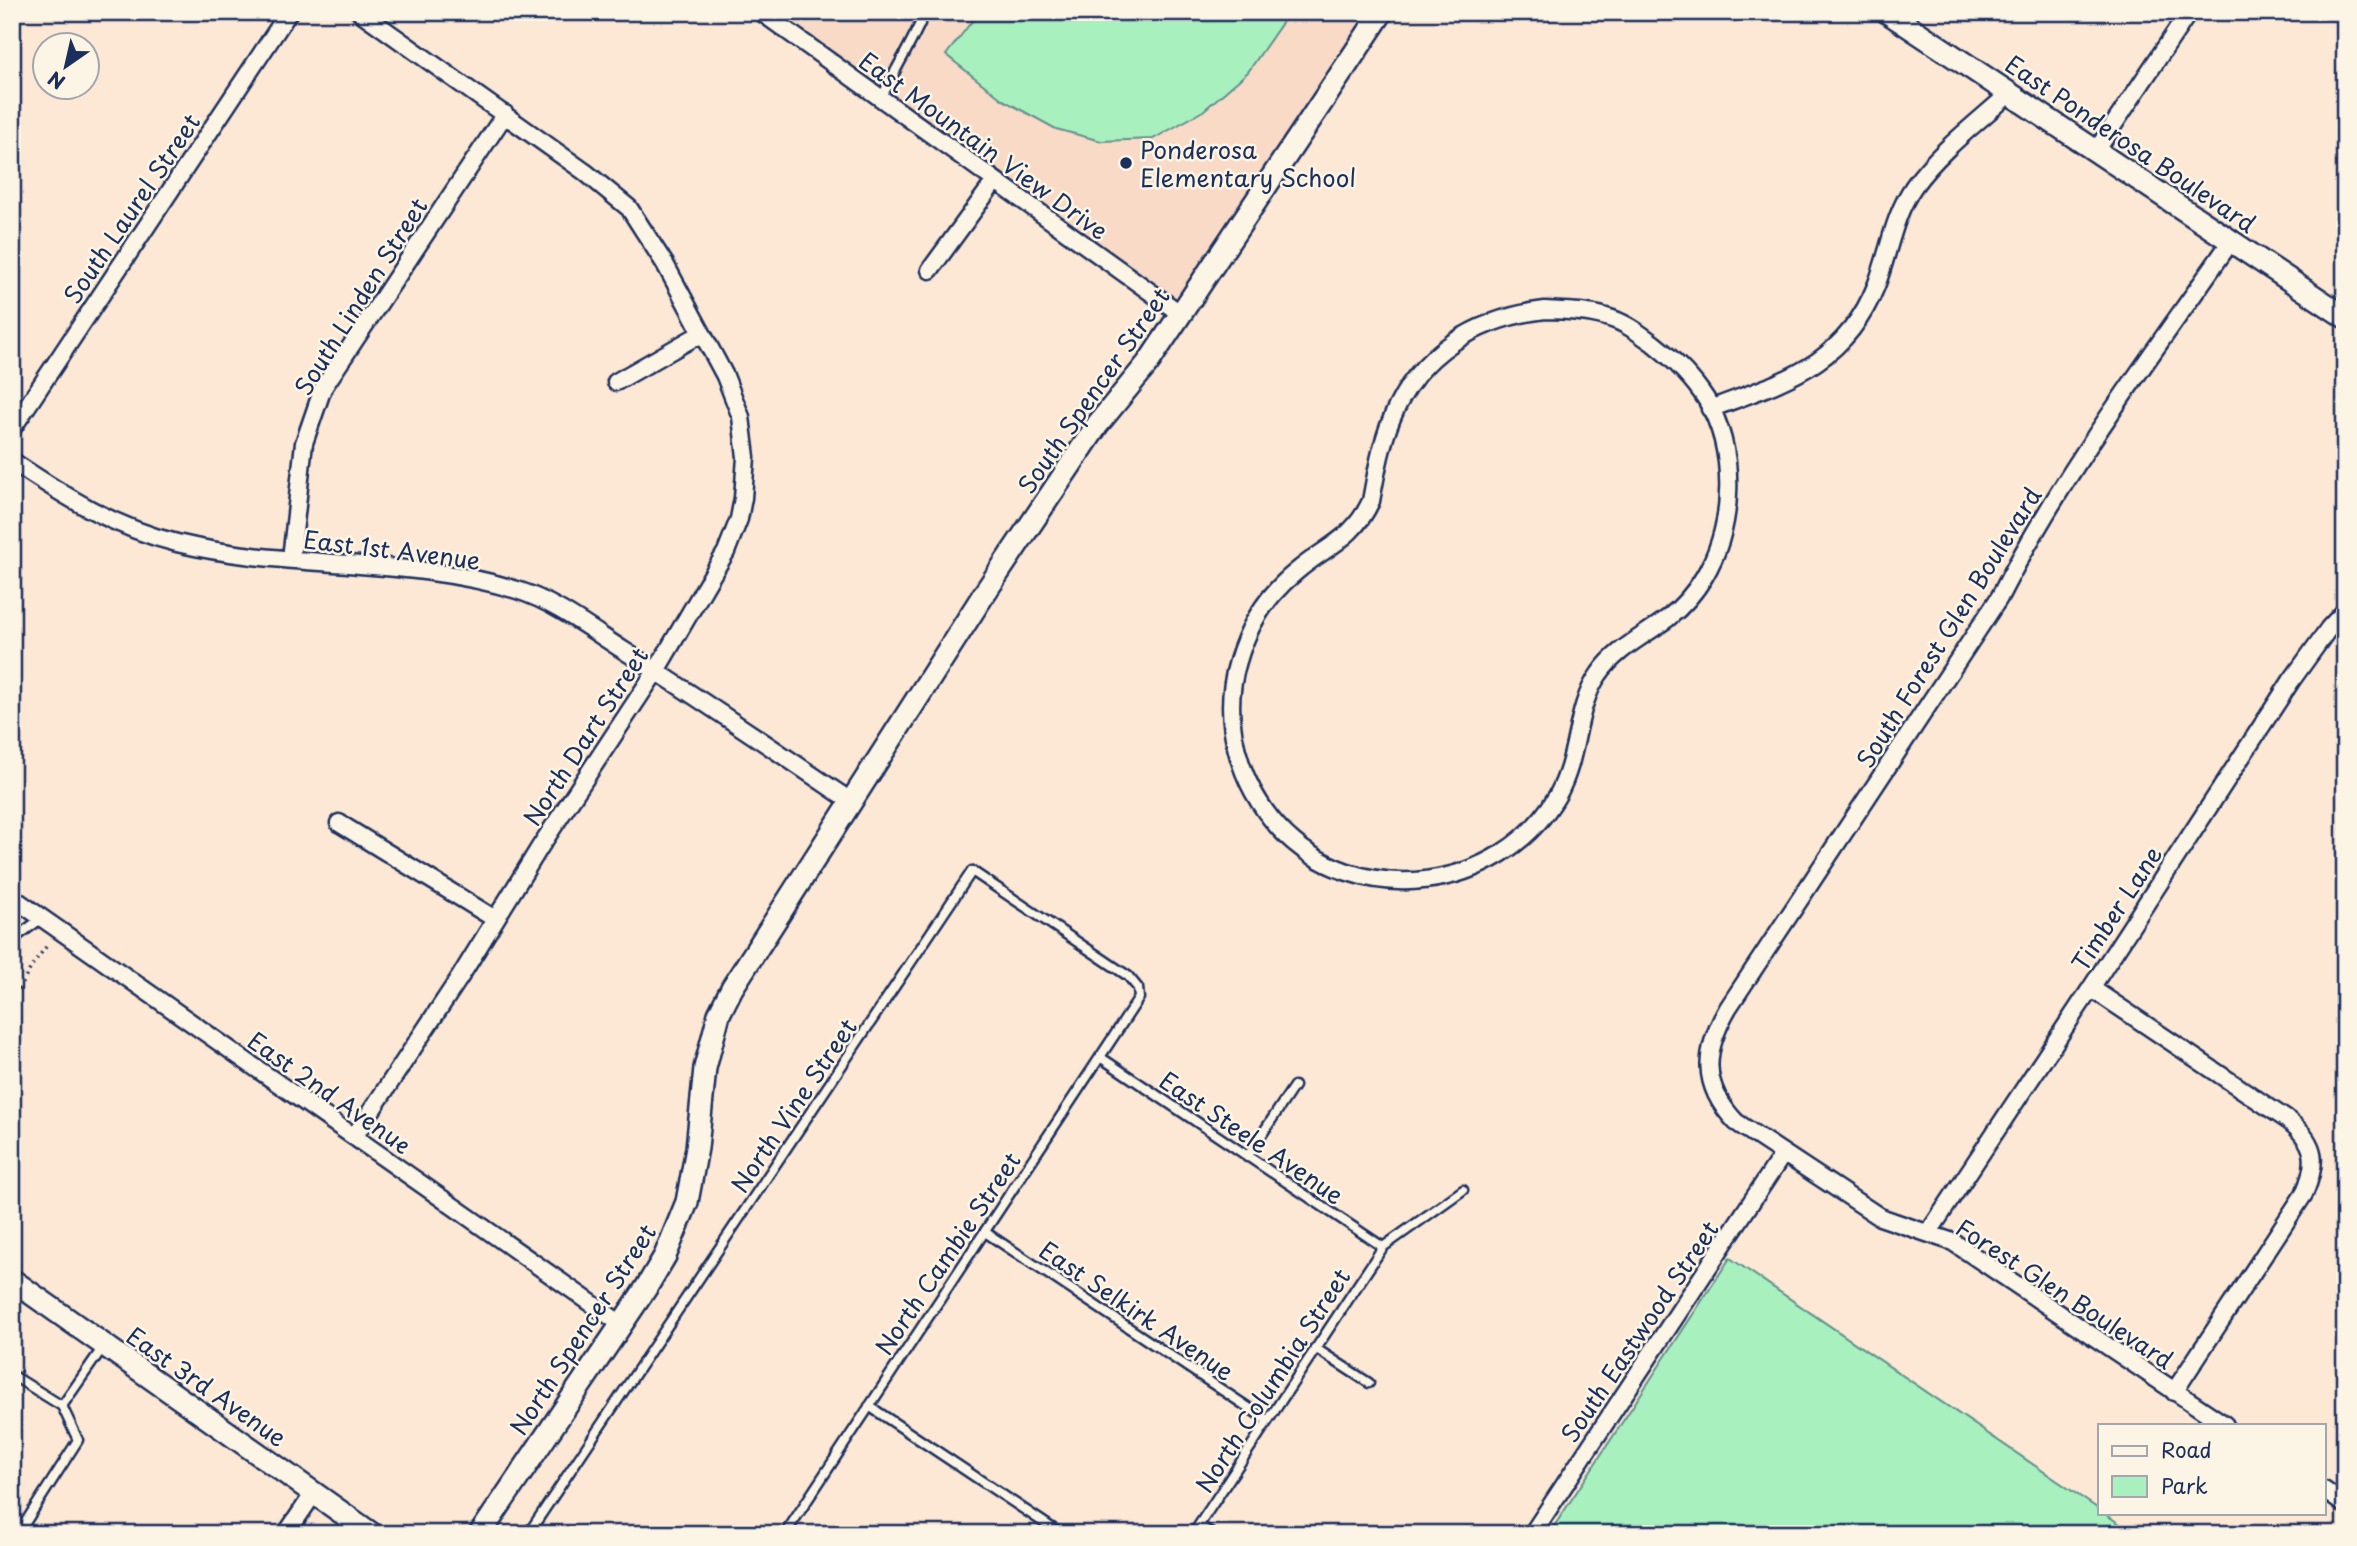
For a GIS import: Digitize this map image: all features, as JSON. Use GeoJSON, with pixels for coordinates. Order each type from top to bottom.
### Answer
{"type":"FeatureCollection","features":[{"type":"Feature","properties":{"kind":"street","name":"South Laurel Street"},"geometry":{"type":"LineString","coordinates":[[12,429],[289,12]]}},
{"type":"Feature","properties":{"kind":"street","name":"North Dart Street"},"geometry":{"type":"LineString","coordinates":[[354,1137],[656,671],[726,552],[739,519],[746,457],[741,417],[725,376],[644,229],[629,208],[585,172],[360,12]]}},
{"type":"Feature","properties":{"kind":"street","name":"East Mountain View Drive"},"geometry":{"type":"LineString","coordinates":[[761,12],[1181,314]]}},
{"type":"Feature","properties":{"kind":"street","name":"South Spencer Street"},"geometry":{"type":"LineString","coordinates":[[852,802],[984,594],[1090,435],[1148,363],[1382,12]]}},
{"type":"Feature","properties":{"kind":"street","name":"East Ponderosa Boulevard"},"geometry":{"type":"LineString","coordinates":[[1887,12],[2345,317]]}},
{"type":"Feature","properties":{"kind":"street"},"geometry":{"type":"LineString","coordinates":[[2096,151],[2189,12]]}},
{"type":"Feature","properties":{"kind":"street"},"geometry":{"type":"LineString","coordinates":[[1710,409],[1796,376],[1823,359],[1840,343],[1862,315],[1876,285],[1894,227],[1914,186],[1934,162],[2010,93]]}},
{"type":"Feature","properties":{"kind":"street","name":"South Linden Street"},"geometry":{"type":"LineString","coordinates":[[291,559],[304,443],[323,388],[505,114]]}},
{"type":"Feature","properties":{"kind":"street"},"geometry":{"type":"LineString","coordinates":[[930,270],[996,180]]}},
{"type":"Feature","properties":{"kind":"street","name":"South Forest Glen Boulevard"},"geometry":{"type":"LineString","coordinates":[[1712,1084],[1709,1065],[1711,1042],[1728,1008],[1999,598],[2029,539],[2072,473],[2231,241]]}},
{"type":"Feature","properties":{"kind":"street"},"geometry":{"type":"LineString","coordinates":[[1545,310],[1578,311],[1606,317],[1633,329],[1684,371],[1710,409],[1727,466],[1728,499],[1719,546],[1701,582],[1678,609],[1621,650],[1601,670],[1584,705],[1567,777],[1555,800],[1528,833],[1509,849],[1465,873],[1412,882],[1378,880],[1324,863],[1279,828],[1253,792],[1240,764],[1231,716],[1237,665],[1250,631],[1273,595],[1300,568],[1344,538],[1366,512],[1390,421],[1412,382],[1428,362],[1474,329],[1505,317],[1545,310]]}},
{"type":"Feature","properties":{"kind":"street"},"geometry":{"type":"LineString","coordinates":[[616,382],[702,333]]}},
{"type":"Feature","properties":{"kind":"street","name":"East 1st Avenue"},"geometry":{"type":"LineString","coordinates":[[12,461],[68,499],[130,528],[175,543],[291,559],[445,574],[520,591],[561,611],[656,671],[852,802]]}},
{"type":"Feature","properties":{"kind":"street","name":"Timber Lane"},"geometry":{"type":"LineString","coordinates":[[1928,1232],[2291,681],[2329,628],[2345,611]]}},
{"type":"Feature","properties":{"kind":"street","name":"North Spencer Street"},"geometry":{"type":"LineString","coordinates":[[480,1534],[665,1256],[687,1202],[697,1148],[705,1068],[719,1014],[747,961],[852,802]]}},
{"type":"Feature","properties":{"kind":"street"},"geometry":{"type":"LineString","coordinates":[[339,823],[495,919]]}},
{"type":"Feature","properties":{"kind":"street","name":"East 2nd Avenue"},"geometry":{"type":"LineString","coordinates":[[12,897],[621,1324]]}},
{"type":"Feature","properties":{"kind":"street"},"geometry":{"type":"LineString","coordinates":[[2091,988],[2289,1121],[2309,1142],[2314,1160],[2313,1174],[2304,1194],[2174,1392]]}},
{"type":"Feature","properties":{"kind":"street","name":"Forest Glen Boulevard"},"geometry":{"type":"LineString","coordinates":[[1712,1084],[1720,1103],[1736,1122],[1783,1154],[1880,1217],[1953,1242],[2223,1424]]}},
{"type":"Feature","properties":{"kind":"street","name":"South Eastwood Street"},"geometry":{"type":"LineString","coordinates":[[1532,1534],[1783,1154]]}},
{"type":"Feature","properties":{"kind":"street","name":"East 3rd Avenue"},"geometry":{"type":"LineString","coordinates":[[12,1280],[372,1534]]}},
{"type":"Feature","properties":{"kind":"street"},"geometry":{"type":"LineString","coordinates":[[2326,1491],[2345,1505]]}},
{"type":"Feature","properties":{"kind":"street"},"geometry":{"type":"LineString","coordinates":[[286,1534],[314,1493]]}},
{"type":"Feature","properties":{"kind":"lane"},"geometry":{"type":"LineString","coordinates":[[881,99],[925,12]]}},
{"type":"Feature","properties":{"kind":"lane","name":"North Vine Street"},"geometry":{"type":"LineString","coordinates":[[528,1534],[972,871],[1128,976],[1139,993]]}},
{"type":"Feature","properties":{"kind":"lane"},"geometry":{"type":"LineString","coordinates":[[12,940],[43,918]]}},
{"type":"Feature","properties":{"kind":"lane","name":"North Cambie Street"},"geometry":{"type":"LineString","coordinates":[[785,1534],[1137,1003],[1139,993]]}},
{"type":"Feature","properties":{"kind":"lane","name":"East Steele Avenue"},"geometry":{"type":"LineString","coordinates":[[1100,1057],[1383,1247]]}},
{"type":"Feature","properties":{"kind":"lane"},"geometry":{"type":"LineString","coordinates":[[1247,1157],[1294,1086]]}},
{"type":"Feature","properties":{"kind":"lane"},"geometry":{"type":"LineString","coordinates":[[1383,1247],[1463,1190]]}},
{"type":"Feature","properties":{"kind":"lane","name":"East Selkirk Avenue"},"geometry":{"type":"LineString","coordinates":[[985,1232],[1267,1420]]}},
{"type":"Feature","properties":{"kind":"lane","name":"North Columbia Street"},"geometry":{"type":"LineString","coordinates":[[1193,1534],[1383,1247]]}},
{"type":"Feature","properties":{"kind":"lane"},"geometry":{"type":"LineString","coordinates":[[62,1406],[104,1345]]}},
{"type":"Feature","properties":{"kind":"lane"},"geometry":{"type":"LineString","coordinates":[[1315,1348],[1369,1383]]}},
{"type":"Feature","properties":{"kind":"lane"},"geometry":{"type":"LineString","coordinates":[[12,1375],[62,1406],[78,1440],[18,1534]]}},
{"type":"Feature","properties":{"kind":"lane"},"geometry":{"type":"LineString","coordinates":[[869,1406],[1061,1534]]}},
{"type":"Feature","properties":{"kind":"lane"},"geometry":{"type":"LineString","coordinates":[[1199,1525],[1212,1534]]}},
{"type":"Feature","properties":{"kind":"path"},"geometry":{"type":"LineString","coordinates":[[12,1002],[33,964],[60,930]]}},
{"type":"Feature","properties":{"kind":"shaded area","name":"Ponderosa Elementary School"},"geometry":{"type":"Polygon","coordinates":[[[761,12],[1382,12],[1181,314],[761,12]]]}},
{"type":"Feature","properties":{"kind":"green space"},"geometry":{"type":"Polygon","coordinates":[[[979,12],[1288,14],[1248,72],[1203,111],[1153,139],[1101,141],[1056,129],[1003,100],[946,55],[979,12]]]}},
{"type":"Feature","properties":{"kind":"green space"},"geometry":{"type":"Polygon","coordinates":[[[1730,1258],[2098,1509],[2098,1514],[2105,1514],[2134,1534],[1549,1534],[1730,1258]]]}},
{"type":"Feature","properties":{"kind":"place","name":"Ponderosa Elementary School"},"geometry":{"type":"Point","coordinates":[1126,163]}}]}
